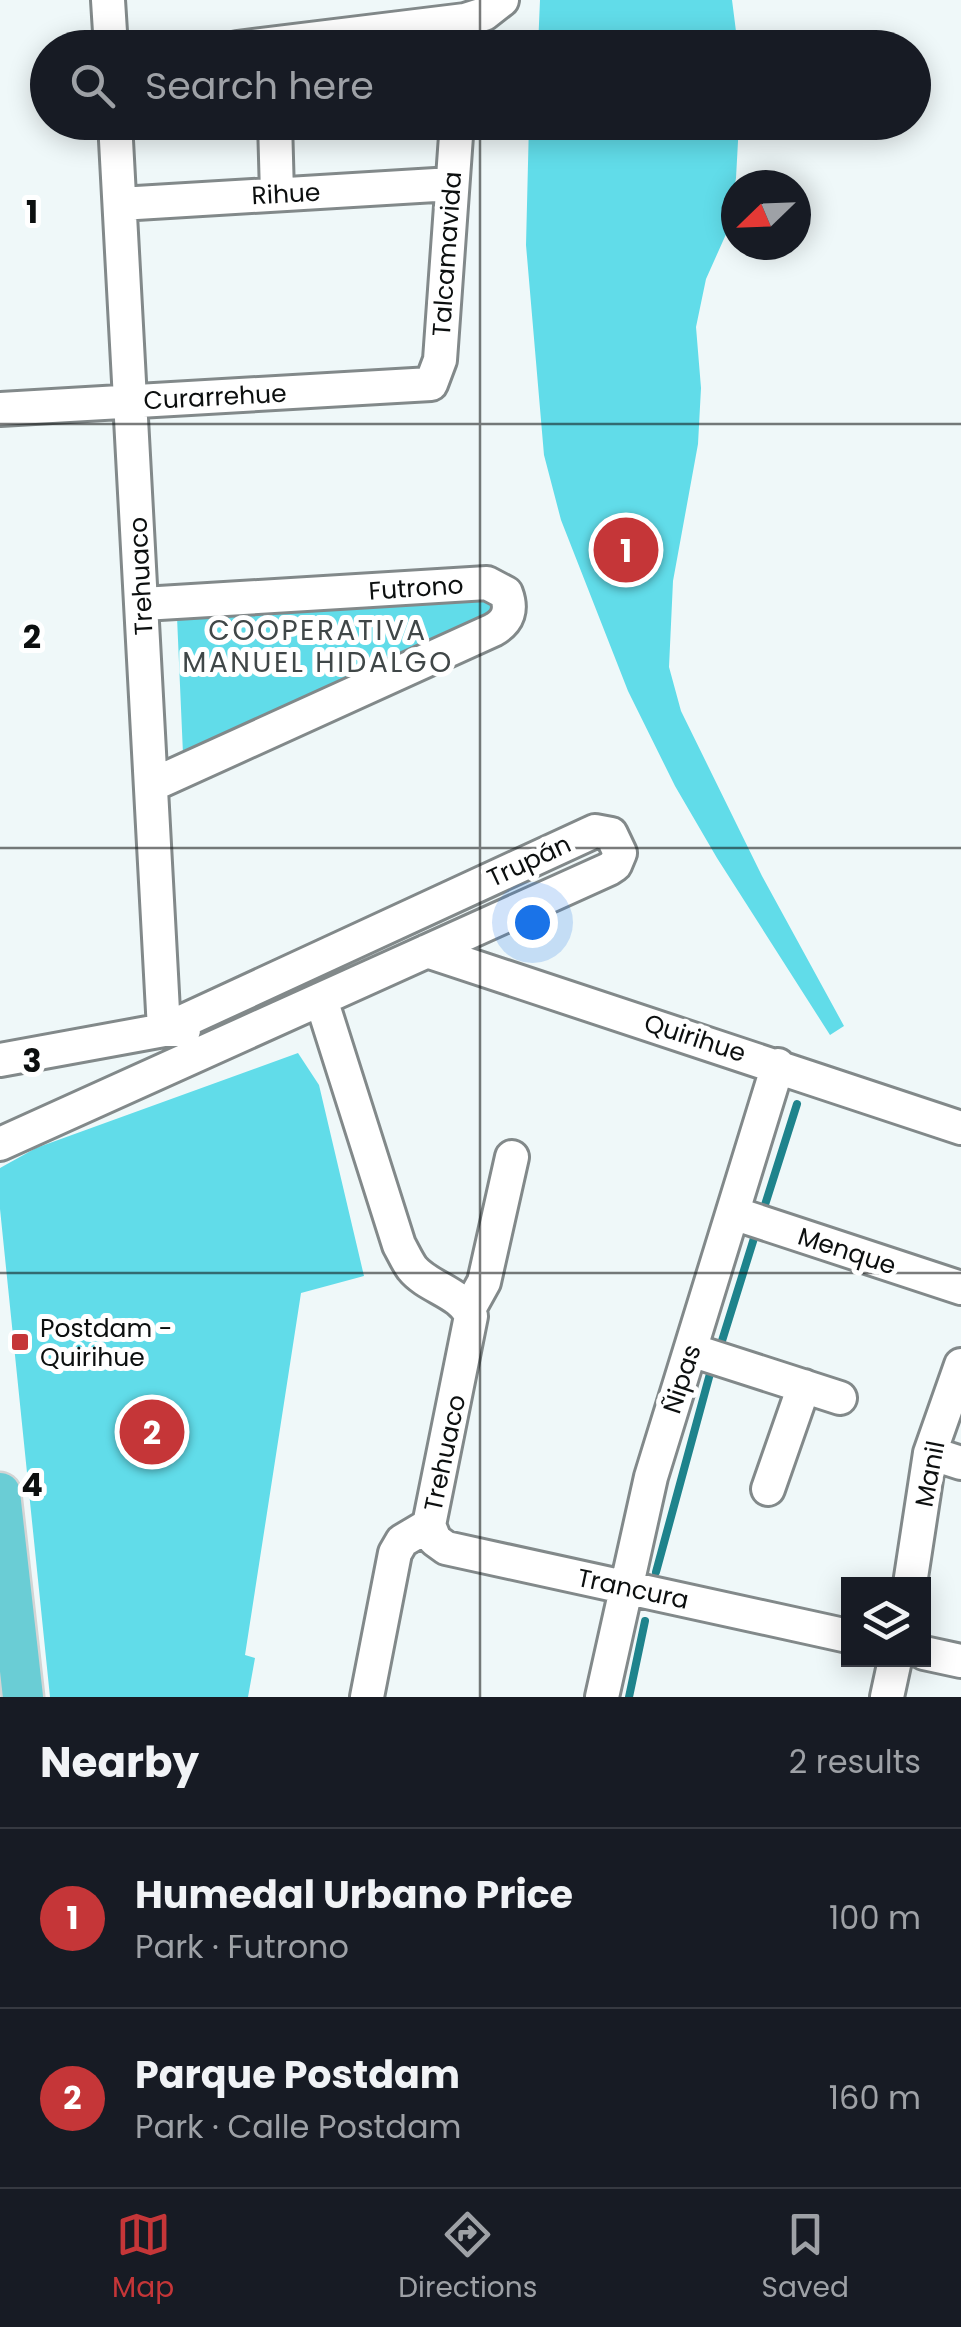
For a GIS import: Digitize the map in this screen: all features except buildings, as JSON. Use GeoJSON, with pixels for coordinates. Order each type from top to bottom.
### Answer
{"type":"FeatureCollection","features":[{"type":"Feature","properties":{"kind":"main road"},"geometry":{"type":"LineString","coordinates":[[0,1493],[23,1697]]}},
{"type":"Feature","properties":{"kind":"street"},"geometry":{"type":"LineString","coordinates":[[108,0],[110,30]]}},
{"type":"Feature","properties":{"kind":"street"},"geometry":{"type":"LineString","coordinates":[[468,30],[502,0]]}},
{"type":"Feature","properties":{"kind":"street","name":"Trehuaco"},"geometry":{"type":"LineString","coordinates":[[117,140],[164,1030]]}},
{"type":"Feature","properties":{"kind":"street"},"geometry":{"type":"LineString","coordinates":[[275,140],[277,194]]}},
{"type":"Feature","properties":{"kind":"street","name":"Talcamavida"},"geometry":{"type":"LineString","coordinates":[[431,384],[440,360],[456,140]]}},
{"type":"Feature","properties":{"kind":"street","name":"Rihue"},"geometry":{"type":"LineString","coordinates":[[120,204],[452,184]]}},
{"type":"Feature","properties":{"kind":"street","name":"Curarrehue"},"geometry":{"type":"LineString","coordinates":[[0,409],[431,384]]}},
{"type":"Feature","properties":{"kind":"street","name":"Futrono"},"geometry":{"type":"LineString","coordinates":[[143,604],[488,583],[506,592],[510,608],[504,622],[493,630],[152,786]]}},
{"type":"Feature","properties":{"kind":"street","name":"Trupán"},"geometry":{"type":"LineString","coordinates":[[0,1144],[609,869],[619,860],[614,838],[606,832],[590,833],[164,1030]]}},
{"type":"Feature","properties":{"kind":"street","name":"Quirihue"},"geometry":{"type":"LineString","coordinates":[[427,950],[961,1128]]}},
{"type":"Feature","properties":{"kind":"street"},"geometry":{"type":"LineString","coordinates":[[321,1000],[399,1245],[412,1268],[469,1310]]}},
{"type":"Feature","properties":{"kind":"street","name":"Trupán"},"geometry":{"type":"LineString","coordinates":[[0,1060],[164,1030],[253,1031]]}},
{"type":"Feature","properties":{"kind":"street","name":"Ñipas"},"geometry":{"type":"LineString","coordinates":[[602,1697],[651,1478],[778,1065]]}},
{"type":"Feature","properties":{"kind":"street","name":"Trehuaco"},"geometry":{"type":"LineString","coordinates":[[368,1697],[395,1553],[402,1541],[430,1525],[472,1322],[469,1310],[484,1282],[512,1157]]}},
{"type":"Feature","properties":{"kind":"street","name":"Menque"},"geometry":{"type":"LineString","coordinates":[[733,1213],[961,1288]]}},
{"type":"Feature","properties":{"kind":"street"},"geometry":{"type":"LineString","coordinates":[[691,1350],[840,1398]]}},
{"type":"Feature","properties":{"kind":"street","name":"Manil"},"geometry":{"type":"LineString","coordinates":[[912,1577],[945,1458],[961,1366]]}},
{"type":"Feature","properties":{"kind":"street"},"geometry":{"type":"LineString","coordinates":[[768,1489],[804,1386]]}},
{"type":"Feature","properties":{"kind":"street","name":"Trancura"},"geometry":{"type":"LineString","coordinates":[[430,1525],[435,1540],[446,1548],[841,1634]]}},
{"type":"Feature","properties":{"kind":"street"},"geometry":{"type":"LineString","coordinates":[[931,1654],[961,1661]]}},
{"type":"Feature","properties":{"kind":"street"},"geometry":{"type":"LineString","coordinates":[[888,1697],[894,1667]]}},
{"type":"Feature","properties":{"kind":"shaded area"},"geometry":{"type":"Polygon","coordinates":[[[540,0],[732,0],[736,30],[539,30],[540,0]]]}},
{"type":"Feature","properties":{"kind":"shaded area"},"geometry":{"type":"Polygon","coordinates":[[[529,140],[738,140],[736,170],[721,170],[721,245],[706,279],[696,327],[701,388],[698,444],[673,581],[669,667],[681,711],[762,876],[844,1026],[830,1035],[717,858],[675,786],[628,691],[561,520],[544,455],[526,245],[529,140]]]}},
{"type":"Feature","properties":{"kind":"shaded area"},"geometry":{"type":"Polygon","coordinates":[[[493,598],[495,612],[183,754],[177,617],[493,598]]]}},
{"type":"Feature","properties":{"kind":"shaded area"},"geometry":{"type":"Polygon","coordinates":[[[298,1053],[319,1085],[364,1276],[301,1293],[245,1655],[255,1658],[248,1697],[50,1697],[0,1209],[0,1168],[36,1148],[298,1053]]]}},
{"type":"Feature","properties":{"kind":"waterway"},"geometry":{"type":"LineString","coordinates":[[763,1211],[797,1104]]}},
{"type":"Feature","properties":{"kind":"waterway"},"geometry":{"type":"LineString","coordinates":[[721,1344],[755,1235]]}},
{"type":"Feature","properties":{"kind":"waterway"},"geometry":{"type":"LineString","coordinates":[[656,1572],[711,1370]]}},
{"type":"Feature","properties":{"kind":"waterway"},"geometry":{"type":"LineString","coordinates":[[629,1697],[645,1621]]}},
{"type":"Feature","properties":{"kind":"place","name":"Humedal Urbano Price"},"geometry":{"type":"Point","coordinates":[626,550]}},
{"type":"Feature","properties":{"kind":"place","name":"Postdam - Quirihue"},"geometry":{"type":"Point","coordinates":[20,1342]}},
{"type":"Feature","properties":{"kind":"place","name":"Parque Postdam"},"geometry":{"type":"Point","coordinates":[152,1432]}},
{"type":"Feature","properties":{"kind":"district","name":"COOPERATIVA MANUEL HIDALGO"},"geometry":{"type":"Point","coordinates":[318,646]}}]}
